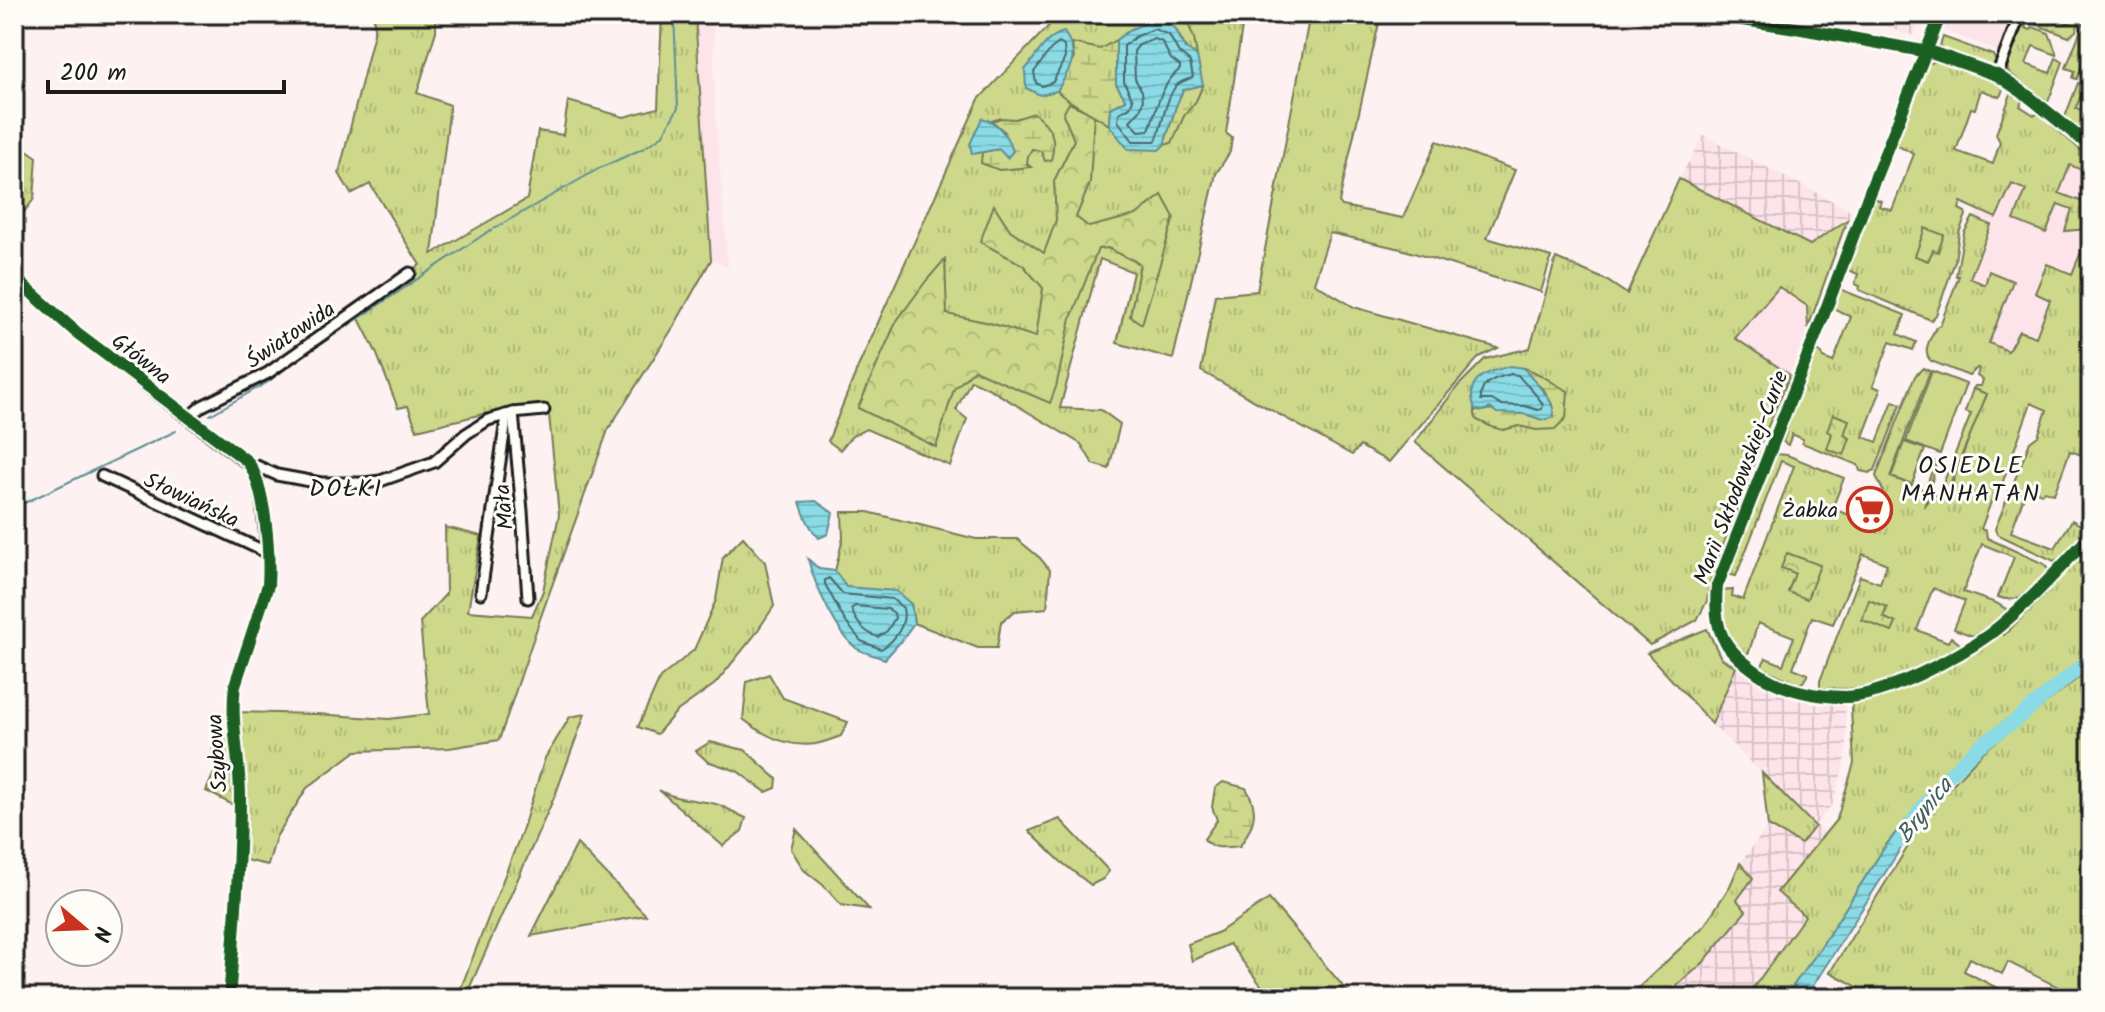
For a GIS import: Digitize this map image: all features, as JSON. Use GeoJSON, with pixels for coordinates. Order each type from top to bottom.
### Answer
{"type":"FeatureCollection","features":[{"type":"Feature","properties":{"kind":"street","name":"Marii Skłodowskiej-Curie"},"geometry":{"type":"LineString","coordinates":[[1941,14],[1717,586],[1716,617],[1724,643],[1743,664],[1762,676],[1805,692],[1848,697],[1915,677],[1972,646],[1992,632],[2091,535]]}},
{"type":"Feature","properties":{"kind":"street"},"geometry":{"type":"LineString","coordinates":[[1997,75],[2020,14]]}},
{"type":"Feature","properties":{"kind":"street"},"geometry":{"type":"LineString","coordinates":[[1926,52],[1997,75],[2091,147]]}},
{"type":"Feature","properties":{"kind":"street","name":"Światowida"},"geometry":{"type":"LineString","coordinates":[[188,418],[202,406],[268,373],[410,273]]}},
{"type":"Feature","properties":{"kind":"street","name":"Główna"},"geometry":{"type":"LineString","coordinates":[[14,277],[76,332],[250,465],[277,475],[321,483],[380,481],[434,462],[476,427],[509,414],[544,410]]}},
{"type":"Feature","properties":{"kind":"street"},"geometry":{"type":"LineString","coordinates":[[481,593],[509,414]]}},
{"type":"Feature","properties":{"kind":"street","name":"Mała"},"geometry":{"type":"LineString","coordinates":[[509,414],[522,511],[528,598]]}},
{"type":"Feature","properties":{"kind":"street","name":"Szybowa"},"geometry":{"type":"LineString","coordinates":[[229,998],[239,870],[240,795],[233,701],[235,685],[268,585],[268,553],[258,481],[250,465]]}},
{"type":"Feature","properties":{"kind":"street","name":"Główna"},"geometry":{"type":"LineString","coordinates":[[258,481],[277,475]]}},
{"type":"Feature","properties":{"kind":"street","name":"Słowiańska"},"geometry":{"type":"LineString","coordinates":[[102,476],[268,553]]}},
{"type":"Feature","properties":{"kind":"shaded area"},"geometry":{"type":"Polygon","coordinates":[[[695,14],[713,14],[715,111],[728,267],[711,260],[695,14]]]}},
{"type":"Feature","properties":{"kind":"shaded area"},"geometry":{"type":"Polygon","coordinates":[[[1845,14],[1923,14],[1914,36],[1845,14]]]}},
{"type":"Feature","properties":{"kind":"shaded area"},"geometry":{"type":"Polygon","coordinates":[[[1947,14],[2015,14],[2000,52],[1941,29],[1947,14]]]}},
{"type":"Feature","properties":{"kind":"shaded area"},"geometry":{"type":"Polygon","coordinates":[[[2041,115],[2091,159],[2091,272],[2069,330],[1980,369],[1933,352],[1974,218],[1994,172],[2030,123],[2041,115]]]}},
{"type":"Feature","properties":{"kind":"shaded area"},"geometry":{"type":"Polygon","coordinates":[[[1704,135],[1852,211],[1847,220],[1811,245],[1679,179],[1704,135]]]}},
{"type":"Feature","properties":{"kind":"shaded area"},"geometry":{"type":"Polygon","coordinates":[[[1779,287],[1807,306],[1808,328],[1790,375],[1734,339],[1779,287]]]}},
{"type":"Feature","properties":{"kind":"shaded area"},"geometry":{"type":"Polygon","coordinates":[[[1736,667],[1793,699],[1815,704],[1845,705],[1845,763],[1832,805],[1815,825],[1825,834],[1777,892],[1806,915],[1750,994],[1746,998],[1663,998],[1703,963],[1746,910],[1736,900],[1753,878],[1740,863],[1768,826],[1800,844],[1815,826],[1712,724],[1736,667]]]}},
{"type":"Feature","properties":{"kind":"green space"},"geometry":{"type":"Polygon","coordinates":[[[374,14],[436,14],[436,31],[417,93],[450,105],[432,254],[527,199],[538,131],[563,135],[568,101],[624,117],[658,108],[662,14],[695,14],[711,260],[674,326],[608,430],[499,740],[449,748],[356,751],[307,788],[276,837],[268,865],[245,860],[236,712],[389,719],[429,714],[420,622],[446,594],[445,527],[481,536],[468,611],[532,616],[543,591],[559,515],[548,405],[483,414],[417,430],[408,406],[398,408],[376,352],[353,307],[420,265],[370,184],[351,194],[339,173],[374,33],[374,14]]]}},
{"type":"Feature","properties":{"kind":"green space"},"geometry":{"type":"Polygon","coordinates":[[[1060,14],[1244,14],[1226,133],[1232,138],[1230,152],[1216,174],[1173,359],[1117,343],[1133,272],[1100,259],[1060,408],[1101,410],[1120,424],[1109,469],[1093,464],[1081,444],[971,380],[956,410],[967,419],[950,466],[866,429],[852,436],[840,450],[828,441],[858,367],[979,99],[1060,14]]]}},
{"type":"Feature","properties":{"kind":"green space"},"geometry":{"type":"Polygon","coordinates":[[[1310,14],[1381,14],[1339,202],[1342,206],[1403,218],[1437,141],[1515,170],[1487,238],[1551,257],[1541,292],[1401,249],[1330,233],[1314,283],[1354,307],[1498,348],[1479,357],[1389,462],[1360,446],[1352,455],[1201,371],[1215,295],[1257,291],[1310,14]]]}},
{"type":"Feature","properties":{"kind":"green space"},"geometry":{"type":"Polygon","coordinates":[[[2026,14],[2045,14],[2069,23],[2073,14],[2082,14],[2076,31],[2069,37],[2035,24],[2029,18],[2026,20],[2026,14]]]}},
{"type":"Feature","properties":{"kind":"green space"},"geometry":{"type":"Polygon","coordinates":[[[2087,14],[2091,14],[2091,49],[2077,79],[2073,78],[2075,71],[2066,68],[2087,14]]]}},
{"type":"Feature","properties":{"kind":"green space"},"geometry":{"type":"Polygon","coordinates":[[[1156,19],[1187,21],[1197,56],[1186,48],[1175,28],[1156,19]]]}},
{"type":"Feature","properties":{"kind":"green space"},"geometry":{"type":"Polygon","coordinates":[[[2026,25],[2025,28],[2031,30],[2033,27],[2049,33],[2057,55],[2033,46],[2026,64],[2050,73],[2056,58],[2063,62],[2048,102],[2008,72],[2007,64],[2021,27],[2026,25]]]}},
{"type":"Feature","properties":{"kind":"green space"},"geometry":{"type":"Polygon","coordinates":[[[1943,37],[1993,55],[1996,61],[1990,67],[1945,51],[1940,46],[1943,37]]]}},
{"type":"Feature","properties":{"kind":"green space"},"geometry":{"type":"Polygon","coordinates":[[[1116,40],[1116,84],[1126,100],[1110,108],[1109,125],[1057,91],[1074,58],[1072,43],[1100,49],[1116,40]]]}},
{"type":"Feature","properties":{"kind":"green space"},"geometry":{"type":"Polygon","coordinates":[[[1936,61],[1995,82],[2003,89],[2000,97],[1981,90],[1975,109],[1971,108],[1956,151],[1993,164],[2000,142],[1996,134],[2011,94],[2022,101],[2020,106],[2034,115],[2039,114],[2091,159],[2090,170],[2084,171],[2070,165],[2059,193],[2088,204],[2091,198],[2091,227],[2065,231],[2072,209],[2058,204],[2046,233],[2014,220],[2026,190],[2012,184],[1996,218],[1961,202],[1959,209],[1966,215],[1959,233],[1955,261],[1936,315],[1931,320],[1859,290],[1860,286],[1855,284],[1858,274],[1848,270],[1844,273],[1873,201],[1877,199],[1881,201],[1879,206],[1892,210],[1914,154],[1895,142],[1926,65],[1936,61]]]}},
{"type":"Feature","properties":{"kind":"green space"},"geometry":{"type":"Polygon","coordinates":[[[2078,83],[2091,88],[2091,92],[2083,90],[2076,108],[2091,114],[2091,137],[2065,117],[2078,83]]]}},
{"type":"Feature","properties":{"kind":"green space"},"geometry":{"type":"Polygon","coordinates":[[[1203,85],[1172,143],[1164,145],[1183,89],[1203,85]]]}},
{"type":"Feature","properties":{"kind":"green space"},"geometry":{"type":"Polygon","coordinates":[[[1069,103],[1094,114],[1090,183],[1076,217],[1089,227],[1136,215],[1162,195],[1174,217],[1142,324],[1130,316],[1140,264],[1108,248],[1098,249],[1071,318],[1050,403],[974,370],[954,389],[936,447],[858,408],[896,322],[945,259],[947,314],[1036,337],[1043,288],[1023,265],[980,242],[994,205],[1010,230],[1044,253],[1056,220],[1054,181],[1074,140],[1063,114],[1069,103]]]}},
{"type":"Feature","properties":{"kind":"green space"},"geometry":{"type":"Polygon","coordinates":[[[1034,113],[1052,134],[1051,160],[1045,161],[1041,151],[1032,149],[1027,164],[1031,167],[999,170],[981,163],[982,152],[1000,149],[1005,132],[992,121],[1034,113]]]}},
{"type":"Feature","properties":{"kind":"green space"},"geometry":{"type":"Polygon","coordinates":[[[14,141],[37,157],[34,199],[14,225],[14,141]]]}},
{"type":"Feature","properties":{"kind":"green space"},"geometry":{"type":"Polygon","coordinates":[[[1679,179],[1810,245],[1847,220],[1808,328],[1807,306],[1779,287],[1735,338],[1790,375],[1710,581],[1707,601],[1697,620],[1650,645],[1415,442],[1458,386],[1485,359],[1530,348],[1556,258],[1606,280],[1627,294],[1679,179]]]}},
{"type":"Feature","properties":{"kind":"green space"},"geometry":{"type":"Polygon","coordinates":[[[1973,217],[1991,225],[1970,278],[1985,285],[1989,271],[2013,281],[1989,343],[2008,351],[2019,331],[2036,337],[2050,300],[2035,293],[2047,264],[2072,274],[2084,245],[2091,247],[2091,452],[2088,457],[2070,451],[2054,494],[2027,488],[2011,532],[2055,548],[2072,520],[2082,526],[2084,533],[2054,561],[1997,534],[1995,529],[2030,442],[2038,436],[2047,410],[2031,403],[1998,495],[1994,494],[1981,529],[1986,531],[1987,538],[2044,564],[2047,571],[2020,597],[1998,597],[2014,557],[1982,544],[1963,592],[1996,603],[2006,609],[2005,612],[1973,636],[1954,629],[1965,601],[1933,588],[1917,630],[1948,642],[1951,637],[1960,646],[1877,684],[1854,689],[1820,688],[1860,576],[1880,583],[1887,564],[1863,554],[1833,624],[1812,617],[1793,668],[1808,674],[1799,684],[1762,668],[1766,658],[1783,665],[1794,637],[1758,623],[1745,656],[1729,635],[1723,600],[1723,591],[1733,590],[1732,596],[1743,600],[1794,466],[1781,461],[1736,576],[1727,574],[1776,454],[1787,455],[1844,478],[1832,509],[1876,524],[1885,502],[1879,499],[1883,491],[1876,476],[1915,376],[1923,368],[1930,371],[1890,477],[1925,490],[1935,463],[1924,507],[1932,494],[1947,498],[1987,394],[1973,389],[1981,386],[1983,380],[1977,376],[1979,369],[1969,376],[1931,361],[1927,349],[1959,276],[1956,276],[1964,233],[1973,217]]]}},
{"type":"Feature","properties":{"kind":"green space"},"geometry":{"type":"Polygon","coordinates":[[[1925,228],[1944,235],[1938,252],[1933,250],[1928,261],[1915,256],[1925,228]]]}},
{"type":"Feature","properties":{"kind":"green space"},"geometry":{"type":"Polygon","coordinates":[[[1842,290],[1905,315],[1898,334],[1916,342],[1913,350],[1890,342],[1873,386],[1880,392],[1863,437],[1877,442],[1893,401],[1901,404],[1875,470],[1869,473],[1860,471],[1858,465],[1802,443],[1803,439],[1792,434],[1788,445],[1783,442],[1812,354],[1818,351],[1823,358],[1833,362],[1851,317],[1835,309],[1832,304],[1837,291],[1842,290]]]}},
{"type":"Feature","properties":{"kind":"green space"},"geometry":{"type":"Polygon","coordinates":[[[1524,368],[1568,391],[1566,418],[1555,429],[1536,430],[1519,426],[1503,430],[1477,420],[1475,409],[1504,410],[1543,420],[1554,408],[1544,390],[1524,368]]]}},
{"type":"Feature","properties":{"kind":"green space"},"geometry":{"type":"Polygon","coordinates":[[[1932,371],[1966,384],[1940,454],[1906,441],[1932,371]]]}},
{"type":"Feature","properties":{"kind":"green space"},"geometry":{"type":"Polygon","coordinates":[[[1973,389],[1987,394],[1945,496],[1939,494],[1971,414],[1965,412],[1973,389]]]}},
{"type":"Feature","properties":{"kind":"green space"},"geometry":{"type":"Polygon","coordinates":[[[1833,414],[1849,420],[1844,435],[1850,438],[1844,455],[1827,449],[1832,434],[1827,431],[1833,414]]]}},
{"type":"Feature","properties":{"kind":"green space"},"geometry":{"type":"Polygon","coordinates":[[[1904,442],[1925,449],[1912,484],[1891,477],[1904,442]]]}},
{"type":"Feature","properties":{"kind":"green space"},"geometry":{"type":"Polygon","coordinates":[[[842,512],[868,512],[976,539],[1017,539],[1050,570],[1047,608],[1015,611],[1001,622],[997,648],[978,648],[914,623],[911,604],[846,587],[835,571],[843,538],[842,512]]]}},
{"type":"Feature","properties":{"kind":"green space"},"geometry":{"type":"Polygon","coordinates":[[[743,537],[765,562],[774,606],[715,684],[676,712],[657,734],[638,727],[660,678],[694,650],[716,600],[723,557],[743,537]]]}},
{"type":"Feature","properties":{"kind":"green space"},"geometry":{"type":"Polygon","coordinates":[[[2091,541],[2091,652],[2061,681],[1981,738],[1947,770],[1886,845],[1815,956],[1784,998],[1746,998],[1805,916],[1777,892],[1837,819],[1854,763],[1853,703],[1924,677],[1951,664],[2000,631],[2004,635],[2047,593],[2044,589],[2091,541]]]}},
{"type":"Feature","properties":{"kind":"green space"},"geometry":{"type":"Polygon","coordinates":[[[1787,553],[1820,565],[1807,599],[1788,592],[1795,573],[1781,568],[1787,553]]]}},
{"type":"Feature","properties":{"kind":"green space"},"geometry":{"type":"Polygon","coordinates":[[[1869,600],[1887,607],[1883,617],[1896,623],[1892,632],[1862,620],[1869,600]]]}},
{"type":"Feature","properties":{"kind":"green space"},"geometry":{"type":"Polygon","coordinates":[[[1707,629],[1721,658],[1736,667],[1712,724],[1647,653],[1707,629]]]}},
{"type":"Feature","properties":{"kind":"green space"},"geometry":{"type":"Polygon","coordinates":[[[2091,668],[2091,908],[2083,920],[2091,925],[2091,998],[2080,998],[2008,962],[2002,974],[1970,958],[1964,971],[2005,992],[2002,998],[1848,998],[1856,986],[1830,972],[1935,803],[1983,752],[2091,668]]]}},
{"type":"Feature","properties":{"kind":"green space"},"geometry":{"type":"Polygon","coordinates":[[[769,674],[783,698],[848,722],[841,736],[816,744],[796,744],[768,735],[743,719],[747,682],[769,674]]]}},
{"type":"Feature","properties":{"kind":"green space"},"geometry":{"type":"Polygon","coordinates":[[[585,714],[556,793],[465,998],[457,998],[522,831],[545,758],[570,717],[585,714]]]}},
{"type":"Feature","properties":{"kind":"green space"},"geometry":{"type":"Polygon","coordinates":[[[229,733],[233,805],[206,791],[218,764],[211,758],[215,738],[229,733]]]}},
{"type":"Feature","properties":{"kind":"green space"},"geometry":{"type":"Polygon","coordinates":[[[710,742],[745,750],[777,779],[776,788],[766,792],[737,771],[707,761],[696,751],[710,742]]]}},
{"type":"Feature","properties":{"kind":"green space"},"geometry":{"type":"Polygon","coordinates":[[[1762,773],[1815,826],[1801,844],[1768,826],[1762,773]]]}},
{"type":"Feature","properties":{"kind":"green space"},"geometry":{"type":"Polygon","coordinates":[[[1223,782],[1246,788],[1253,804],[1254,818],[1240,846],[1216,847],[1204,839],[1217,820],[1212,807],[1215,788],[1223,782]]]}},
{"type":"Feature","properties":{"kind":"green space"},"geometry":{"type":"Polygon","coordinates":[[[659,790],[673,796],[716,804],[746,818],[742,831],[723,846],[659,790]]]}},
{"type":"Feature","properties":{"kind":"green space"},"geometry":{"type":"Polygon","coordinates":[[[1060,819],[1109,871],[1103,879],[1091,885],[1029,831],[1060,819]]]}},
{"type":"Feature","properties":{"kind":"green space"},"geometry":{"type":"Polygon","coordinates":[[[796,829],[869,909],[841,905],[804,870],[791,849],[796,829]]]}},
{"type":"Feature","properties":{"kind":"green space"},"geometry":{"type":"Polygon","coordinates":[[[577,844],[646,915],[531,936],[577,844]]]}},
{"type":"Feature","properties":{"kind":"green space"},"geometry":{"type":"Polygon","coordinates":[[[1740,863],[1753,878],[1737,900],[1746,911],[1703,963],[1663,998],[1631,998],[1704,926],[1730,886],[1740,863]]]}},
{"type":"Feature","properties":{"kind":"green space"},"geometry":{"type":"Polygon","coordinates":[[[1269,899],[1353,998],[1271,998],[1229,944],[1192,961],[1188,944],[1219,932],[1269,899]]]}},
{"type":"Feature","properties":{"kind":"water"},"geometry":{"type":"Polygon","coordinates":[[[1156,19],[1175,28],[1185,48],[1197,56],[1203,85],[1183,90],[1164,145],[1159,150],[1128,149],[1109,125],[1110,108],[1126,100],[1116,84],[1116,40],[1131,29],[1156,19]]]}},
{"type":"Feature","properties":{"kind":"water"},"geometry":{"type":"Polygon","coordinates":[[[1064,32],[1073,55],[1057,91],[1040,95],[1026,88],[1025,70],[1046,43],[1064,32]]]}},
{"type":"Feature","properties":{"kind":"water"},"geometry":{"type":"Polygon","coordinates":[[[982,118],[998,126],[1005,135],[1013,151],[1007,158],[999,149],[972,154],[970,144],[982,118]]]}},
{"type":"Feature","properties":{"kind":"water"},"geometry":{"type":"Polygon","coordinates":[[[1510,366],[1524,368],[1551,403],[1554,417],[1543,420],[1525,414],[1497,413],[1490,408],[1482,411],[1475,409],[1472,398],[1474,383],[1485,374],[1510,366]]]}},
{"type":"Feature","properties":{"kind":"water"},"geometry":{"type":"Polygon","coordinates":[[[816,501],[833,513],[828,534],[819,538],[807,521],[800,502],[816,501]]]}},
{"type":"Feature","properties":{"kind":"water"},"geometry":{"type":"Polygon","coordinates":[[[808,559],[819,569],[835,571],[846,587],[896,591],[911,604],[914,623],[885,659],[859,650],[848,641],[827,606],[808,559]]]}},
{"type":"Feature","properties":{"kind":"water"},"geometry":{"type":"Polygon","coordinates":[[[1905,822],[1913,829],[1811,989],[1804,998],[1784,998],[1815,956],[1886,845],[1905,822]]]}},
{"type":"Feature","properties":{"kind":"waterway"},"geometry":{"type":"LineString","coordinates":[[210,415],[268,382],[486,233],[662,136],[678,108],[674,14]]}},
{"type":"Feature","properties":{"kind":"waterway"},"geometry":{"type":"LineString","coordinates":[[14,508],[176,431]]}},
{"type":"Feature","properties":{"kind":"waterway","name":"Brynica"},"geometry":{"type":"LineString","coordinates":[[1899,842],[1922,807],[1979,746],[2015,721],[2091,658]]}},
{"type":"Feature","properties":{"kind":"cycle path"},"geometry":{"type":"LineString","coordinates":[[1702,14],[1934,53],[1997,75],[2091,147]]}},
{"type":"Feature","properties":{"kind":"cycle path"},"geometry":{"type":"LineString","coordinates":[[1941,14],[1717,586],[1717,615],[1722,637],[1746,664],[1778,684],[1823,696],[1861,695],[1920,674],[1990,634],[2030,599],[2091,535]]}},
{"type":"Feature","properties":{"kind":"cycle path"},"geometry":{"type":"LineString","coordinates":[[14,277],[76,332],[247,461],[259,486],[267,538],[268,585],[235,685],[240,821],[229,998]]}},
{"type":"Feature","properties":{"kind":"place","name":"Żabka"},"geometry":{"type":"Point","coordinates":[1869,509]}},
{"type":"Feature","properties":{"kind":"district","name":"OSIEDLE MANHATAN"},"geometry":{"type":"Point","coordinates":[1971,479]}},
{"type":"Feature","properties":{"kind":"district","name":"DOŁKI"},"geometry":{"type":"Point","coordinates":[346,488]}}]}
